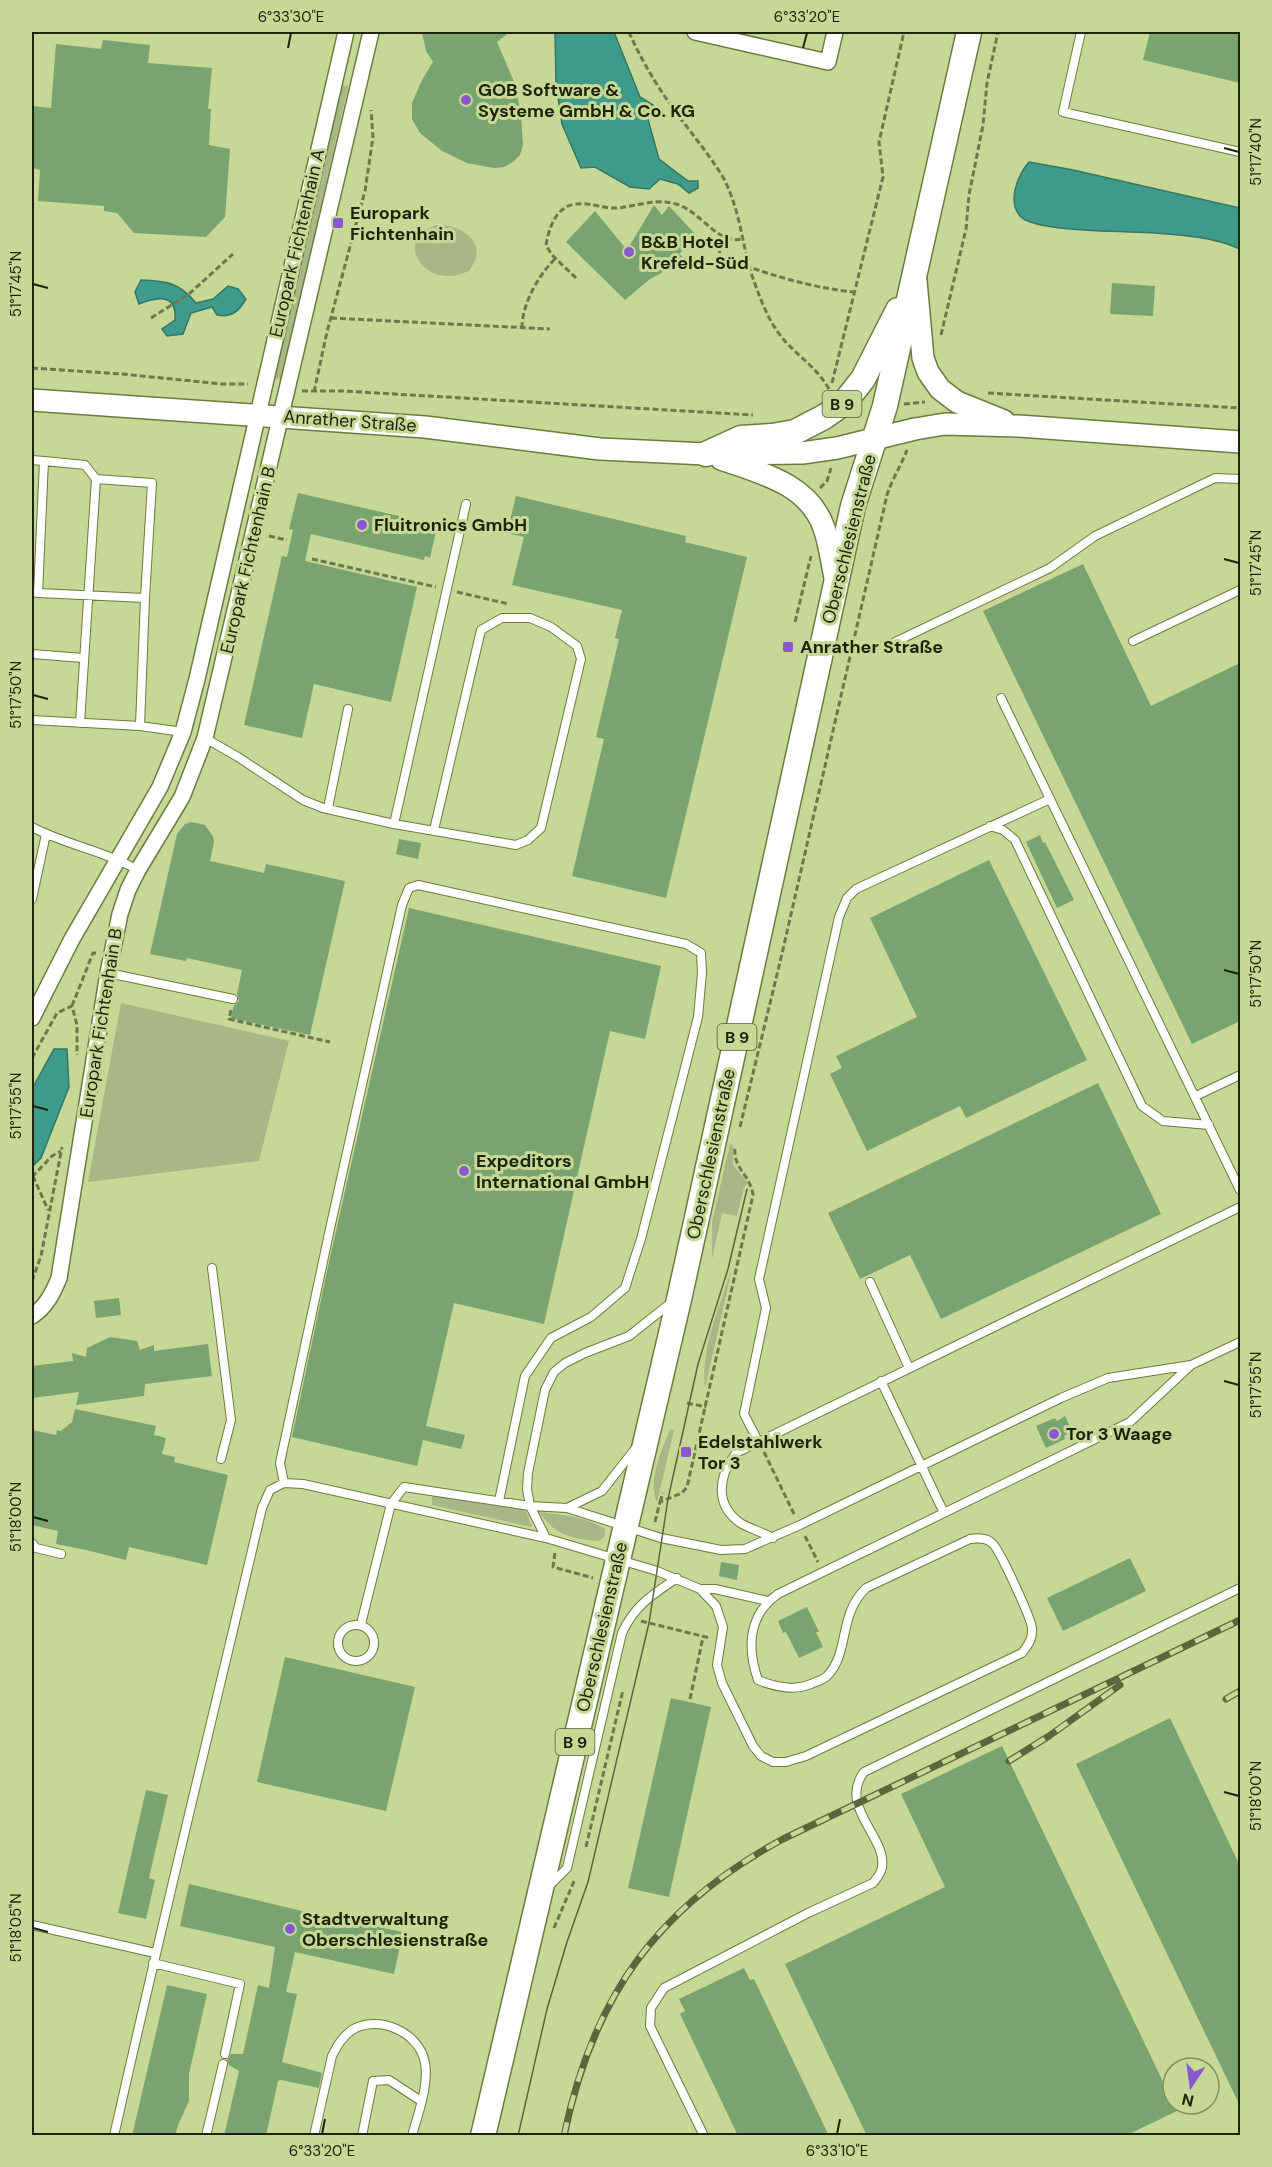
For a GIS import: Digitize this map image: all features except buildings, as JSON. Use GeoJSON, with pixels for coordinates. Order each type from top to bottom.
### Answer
{"type":"FeatureCollection","features":[{"type":"Feature","properties":{"kind":"main road","name":"Oberschlesienstraße"},"geometry":{"type":"LineString","coordinates":[[483,2136],[680,1295],[854,506],[885,406],[969,32]]}},
{"type":"Feature","properties":{"kind":"main road"},"geometry":{"type":"LineString","coordinates":[[915,276],[924,358],[928,372],[940,389],[957,402],[1019,426]]}},
{"type":"Feature","properties":{"kind":"main road","name":"B 9"},"geometry":{"type":"LineString","coordinates":[[706,454],[741,438],[795,432],[824,417],[844,403],[863,379],[915,276]]}},
{"type":"Feature","properties":{"kind":"main road","name":"Anrather Straße"},"geometry":{"type":"LineString","coordinates":[[32,400],[425,427],[600,449],[706,454],[802,453],[837,448],[945,424],[1019,426],[1240,442]]}},
{"type":"Feature","properties":{"kind":"main road"},"geometry":{"type":"LineString","coordinates":[[706,454],[774,477],[796,490],[808,502],[824,528],[836,584]]}},
{"type":"Feature","properties":{"kind":"street","name":"Europark Fichtenhain A"},"geometry":{"type":"LineString","coordinates":[[257,414],[346,32]]}},
{"type":"Feature","properties":{"kind":"street","name":"Europark Fichtenhain A"},"geometry":{"type":"LineString","coordinates":[[280,416],[371,32]]}},
{"type":"Feature","properties":{"kind":"street"},"geometry":{"type":"LineString","coordinates":[[695,32],[828,62],[835,32]]}},
{"type":"Feature","properties":{"kind":"street"},"geometry":{"type":"LineString","coordinates":[[337,73],[360,79]]}},
{"type":"Feature","properties":{"kind":"street","name":"Europark Fichtenhain B"},"geometry":{"type":"LineString","coordinates":[[32,1018],[72,939],[160,787],[183,732],[200,667],[257,414]]}},
{"type":"Feature","properties":{"kind":"street","name":"Europark Fichtenhain B"},"geometry":{"type":"LineString","coordinates":[[32,1316],[51,1297],[59,1278],[111,954],[120,914],[138,870],[182,797],[205,738],[280,416]]}},
{"type":"Feature","properties":{"kind":"street"},"geometry":{"type":"LineString","coordinates":[[183,732],[205,738]]}},
{"type":"Feature","properties":{"kind":"lane"},"geometry":{"type":"LineString","coordinates":[[1081,32],[1063,112],[1240,152]]}},
{"type":"Feature","properties":{"kind":"lane"},"geometry":{"type":"LineString","coordinates":[[32,460],[85,465],[96,479],[80,723]]}},
{"type":"Feature","properties":{"kind":"lane"},"geometry":{"type":"LineString","coordinates":[[44,461],[35,593],[145,598]]}},
{"type":"Feature","properties":{"kind":"lane"},"geometry":{"type":"LineString","coordinates":[[896,642],[1050,568],[1095,536],[1215,478],[1240,479]]}},
{"type":"Feature","properties":{"kind":"lane"},"geometry":{"type":"LineString","coordinates":[[96,479],[152,483],[140,726]]}},
{"type":"Feature","properties":{"kind":"lane"},"geometry":{"type":"LineString","coordinates":[[394,824],[466,504]]}},
{"type":"Feature","properties":{"kind":"lane"},"geometry":{"type":"LineString","coordinates":[[1133,641],[1240,590]]}},
{"type":"Feature","properties":{"kind":"lane"},"geometry":{"type":"LineString","coordinates":[[205,738],[238,756],[303,800],[394,824],[516,845],[528,840],[541,828],[581,659],[577,646],[551,627],[530,618],[502,618],[481,630],[434,830]]}},
{"type":"Feature","properties":{"kind":"lane"},"geometry":{"type":"LineString","coordinates":[[32,654],[83,658]]}},
{"type":"Feature","properties":{"kind":"lane"},"geometry":{"type":"LineString","coordinates":[[1001,698],[1240,1190]]}},
{"type":"Feature","properties":{"kind":"lane"},"geometry":{"type":"LineString","coordinates":[[328,808],[348,709]]}},
{"type":"Feature","properties":{"kind":"lane"},"geometry":{"type":"LineString","coordinates":[[32,720],[140,726],[183,732]]}},
{"type":"Feature","properties":{"kind":"lane"},"geometry":{"type":"LineString","coordinates":[[758,1441],[744,1414],[766,1308],[759,1279],[839,917],[847,898],[856,889],[1050,799]]}},
{"type":"Feature","properties":{"kind":"lane"},"geometry":{"type":"LineString","coordinates":[[990,826],[1003,830],[1015,840],[1142,1106],[1163,1121],[1209,1125]]}},
{"type":"Feature","properties":{"kind":"lane"},"geometry":{"type":"LineString","coordinates":[[32,827],[118,859],[138,870]]}},
{"type":"Feature","properties":{"kind":"lane"},"geometry":{"type":"LineString","coordinates":[[32,899],[46,834]]}},
{"type":"Feature","properties":{"kind":"lane"},"geometry":{"type":"LineString","coordinates":[[284,1483],[280,1463],[402,905],[409,888],[418,885],[686,944],[701,953],[702,973],[698,1017],[641,1239],[625,1288],[591,1317],[551,1338],[525,1376],[499,1501]]}},
{"type":"Feature","properties":{"kind":"lane"},"geometry":{"type":"LineString","coordinates":[[108,974],[233,999]]}},
{"type":"Feature","properties":{"kind":"lane"},"geometry":{"type":"LineString","coordinates":[[1196,1096],[1240,1074]]}},
{"type":"Feature","properties":{"kind":"lane"},"geometry":{"type":"LineString","coordinates":[[773,1538],[742,1524],[731,1514],[722,1497],[722,1478],[727,1465],[736,1453],[1240,1207]]}},
{"type":"Feature","properties":{"kind":"lane"},"geometry":{"type":"LineString","coordinates":[[212,1268],[231,1420],[221,1459]]}},
{"type":"Feature","properties":{"kind":"lane"},"geometry":{"type":"LineString","coordinates":[[870,1282],[909,1368]]}},
{"type":"Feature","properties":{"kind":"lane"},"geometry":{"type":"LineString","coordinates":[[546,1538],[530,1506],[527,1489],[528,1473],[545,1390],[554,1372],[565,1363],[585,1353],[629,1336],[680,1295]]}},
{"type":"Feature","properties":{"kind":"lane"},"geometry":{"type":"LineString","coordinates":[[361,1624],[391,1504],[404,1487],[530,1506],[567,1508],[651,1535],[721,1550],[745,1549],[773,1538],[1058,1399],[1108,1378],[1191,1365],[1240,1342]]}},
{"type":"Feature","properties":{"kind":"lane"},"geometry":{"type":"LineString","coordinates":[[114,2136],[155,1953],[262,1508],[270,1490],[284,1483],[303,1484],[546,1538],[618,1558],[677,1578],[700,1589],[716,1606],[723,1627],[717,1665],[722,1683],[753,1746],[761,1756],[772,1762],[786,1762],[806,1756],[1022,1653],[1030,1642],[1032,1628],[1026,1609],[993,1543],[981,1538],[970,1539],[866,1588],[855,1599],[837,1662],[826,1677],[804,1687],[776,1687],[758,1680],[751,1660],[752,1638],[758,1614],[768,1601],[778,1594],[1130,1422],[1191,1365]]}},
{"type":"Feature","properties":{"kind":"lane"},"geometry":{"type":"LineString","coordinates":[[881,1381],[944,1513]]}},
{"type":"Feature","properties":{"kind":"lane"},"geometry":{"type":"LineString","coordinates":[[567,1508],[602,1491],[619,1472],[648,1431]]}},
{"type":"Feature","properties":{"kind":"lane"},"geometry":{"type":"LineString","coordinates":[[32,1543],[36,1548],[61,1554]]}},
{"type":"Feature","properties":{"kind":"lane"},"geometry":{"type":"LineString","coordinates":[[537,1899],[567,1868],[622,1633],[629,1617],[639,1605],[677,1578]]}},
{"type":"Feature","properties":{"kind":"lane"},"geometry":{"type":"LineString","coordinates":[[704,2136],[650,2026],[651,2008],[664,1988],[808,1913],[873,1883],[883,1866],[882,1856],[858,1803],[857,1788],[859,1778],[864,1772],[1240,1588]]}},
{"type":"Feature","properties":{"kind":"lane"},"geometry":{"type":"LineString","coordinates":[[700,1589],[715,1589],[768,1601]]}},
{"type":"Feature","properties":{"kind":"lane"},"geometry":{"type":"LineString","coordinates":[[351,1624],[361,1624],[373,1634],[374,1649],[367,1658],[358,1661],[348,1659],[339,1650],[338,1637],[351,1624]]}},
{"type":"Feature","properties":{"kind":"lane"},"geometry":{"type":"LineString","coordinates":[[32,1925],[155,1953]]}},
{"type":"Feature","properties":{"kind":"lane"},"geometry":{"type":"LineString","coordinates":[[153,1963],[240,1984],[225,2054]]}},
{"type":"Feature","properties":{"kind":"lane"},"geometry":{"type":"LineString","coordinates":[[314,2136],[332,2056],[345,2035],[364,2025],[388,2025],[403,2032],[421,2050],[425,2063],[425,2080],[412,2136]]}},
{"type":"Feature","properties":{"kind":"lane"},"geometry":{"type":"LineString","coordinates":[[206,2136],[223,2064]]}},
{"type":"Feature","properties":{"kind":"lane"},"geometry":{"type":"LineString","coordinates":[[362,2136],[373,2080],[389,2080],[421,2101]]}},
{"type":"Feature","properties":{"kind":"path"},"geometry":{"type":"LineString","coordinates":[[629,32],[638,52],[680,117],[708,152],[725,181],[735,203],[749,267],[772,323],[797,355],[821,375],[830,391]]}},
{"type":"Feature","properties":{"kind":"path"},"geometry":{"type":"LineString","coordinates":[[826,396],[830,391],[883,177],[879,142],[904,32]]}},
{"type":"Feature","properties":{"kind":"path"},"geometry":{"type":"LineString","coordinates":[[939,342],[966,229],[969,195],[983,125],[987,83],[998,32]]}},
{"type":"Feature","properties":{"kind":"path"},"geometry":{"type":"LineString","coordinates":[[314,392],[365,191],[373,137],[370,107]]}},
{"type":"Feature","properties":{"kind":"path"},"geometry":{"type":"LineString","coordinates":[[576,278],[546,245],[548,229],[557,215],[564,208],[576,204],[605,209],[660,200],[693,211],[726,239],[734,241],[742,239]]}},
{"type":"Feature","properties":{"kind":"path"},"geometry":{"type":"LineString","coordinates":[[719,253],[726,239]]}},
{"type":"Feature","properties":{"kind":"path"},"geometry":{"type":"LineString","coordinates":[[151,318],[189,294],[233,254]]}},
{"type":"Feature","properties":{"kind":"path"},"geometry":{"type":"LineString","coordinates":[[522,328],[521,324],[536,284],[545,268],[556,258]]}},
{"type":"Feature","properties":{"kind":"path"},"geometry":{"type":"LineString","coordinates":[[749,267],[826,290],[854,292]]}},
{"type":"Feature","properties":{"kind":"path"},"geometry":{"type":"LineString","coordinates":[[331,318],[550,328]]}},
{"type":"Feature","properties":{"kind":"path"},"geometry":{"type":"LineString","coordinates":[[32,368],[222,384],[263,384]]}},
{"type":"Feature","properties":{"kind":"path"},"geometry":{"type":"LineString","coordinates":[[286,389],[757,415]]}},
{"type":"Feature","properties":{"kind":"path"},"geometry":{"type":"LineString","coordinates":[[979,392],[1240,408]]}},
{"type":"Feature","properties":{"kind":"path"},"geometry":{"type":"LineString","coordinates":[[738,1134],[784,946],[887,495],[893,476],[902,463],[927,401]]}},
{"type":"Feature","properties":{"kind":"path"},"geometry":{"type":"LineString","coordinates":[[312,559],[509,604]]}},
{"type":"Feature","properties":{"kind":"path"},"geometry":{"type":"LineString","coordinates":[[77,1056],[77,1025],[72,1006],[93,953],[111,954]]}},
{"type":"Feature","properties":{"kind":"path"},"geometry":{"type":"LineString","coordinates":[[233,999],[229,1019],[330,1042]]}},
{"type":"Feature","properties":{"kind":"path"},"geometry":{"type":"LineString","coordinates":[[32,1058],[57,1013],[72,1006]]}},
{"type":"Feature","properties":{"kind":"path"},"geometry":{"type":"LineString","coordinates":[[32,1281],[41,1256],[64,1140]]}},
{"type":"Feature","properties":{"kind":"path"},"geometry":{"type":"LineString","coordinates":[[660,1502],[682,1493],[687,1487],[703,1408],[753,1195],[752,1183],[737,1165],[734,1157],[735,1144]]}},
{"type":"Feature","properties":{"kind":"path"},"geometry":{"type":"LineString","coordinates":[[49,1212],[32,1177],[52,1156],[61,1151]]}},
{"type":"Feature","properties":{"kind":"path"},"geometry":{"type":"LineString","coordinates":[[687,1402],[703,1408]]}},
{"type":"Feature","properties":{"kind":"path"},"geometry":{"type":"LineString","coordinates":[[758,1441],[823,1572]]}},
{"type":"Feature","properties":{"kind":"path"},"geometry":{"type":"LineString","coordinates":[[682,1493],[684,1486]]}},
{"type":"Feature","properties":{"kind":"path"},"geometry":{"type":"LineString","coordinates":[[651,1535],[663,1493]]}},
{"type":"Feature","properties":{"kind":"path"},"geometry":{"type":"LineString","coordinates":[[546,1538],[555,1553],[553,1568],[612,1583]]}},
{"type":"Feature","properties":{"kind":"path"},"geometry":{"type":"LineString","coordinates":[[639,1605],[639,1620],[721,1641]]}},
{"type":"Feature","properties":{"kind":"path"},"geometry":{"type":"LineString","coordinates":[[690,1699],[703,1637]]}},
{"type":"Feature","properties":{"kind":"path"},"geometry":{"type":"LineString","coordinates":[[584,1855],[624,1688]]}},
{"type":"Feature","properties":{"kind":"path"},"geometry":{"type":"LineString","coordinates":[[552,1937],[576,1876]]}},
{"type":"Feature","properties":{"kind":"green space"},"geometry":{"type":"Polygon","coordinates":[[[341,85],[348,86],[282,379],[274,378],[341,85]]]}},
{"type":"Feature","properties":{"kind":"green space"},"geometry":{"type":"Polygon","coordinates":[[[436,225],[451,226],[465,232],[470,237],[476,250],[475,260],[469,271],[455,276],[442,276],[423,266],[416,254],[416,239],[425,230],[436,225]]]}},
{"type":"Feature","properties":{"kind":"green space"},"geometry":{"type":"Polygon","coordinates":[[[121,1003],[289,1041],[259,1161],[88,1182],[121,1003]]]}},
{"type":"Feature","properties":{"kind":"green space"},"geometry":{"type":"Polygon","coordinates":[[[730,1144],[733,1145],[733,1165],[748,1183],[744,1187],[737,1216],[722,1213],[712,1259],[712,1222],[730,1144]]]}},
{"type":"Feature","properties":{"kind":"green space"},"geometry":{"type":"Polygon","coordinates":[[[732,1269],[705,1388],[704,1372],[708,1342],[732,1269]]]}},
{"type":"Feature","properties":{"kind":"green space"},"geometry":{"type":"Polygon","coordinates":[[[670,1429],[674,1430],[657,1502],[654,1493],[655,1475],[670,1429]]]}},
{"type":"Feature","properties":{"kind":"green space"},"geometry":{"type":"Polygon","coordinates":[[[432,1496],[525,1509],[532,1527],[432,1505],[432,1496]]]}},
{"type":"Feature","properties":{"kind":"green space"},"geometry":{"type":"Polygon","coordinates":[[[539,1512],[589,1521],[605,1529],[605,1536],[599,1541],[572,1537],[551,1526],[539,1512]]]}},
{"type":"Feature","properties":{"kind":"water"},"geometry":{"type":"Polygon","coordinates":[[[555,32],[614,32],[640,97],[653,105],[655,112],[647,116],[659,159],[688,181],[698,181],[698,188],[689,193],[678,184],[660,179],[649,189],[630,187],[595,167],[581,168],[562,124],[556,84],[555,32]]]}},
{"type":"Feature","properties":{"kind":"water"},"geometry":{"type":"Polygon","coordinates":[[[1029,162],[1240,208],[1240,249],[1210,239],[1188,236],[1063,228],[1029,222],[1016,210],[1014,196],[1021,174],[1029,162]]]}},
{"type":"Feature","properties":{"kind":"water"},"geometry":{"type":"Polygon","coordinates":[[[141,280],[172,284],[184,291],[196,303],[213,299],[228,286],[238,289],[246,299],[238,310],[231,314],[217,315],[212,307],[191,313],[183,334],[167,336],[162,329],[175,320],[173,305],[165,299],[139,304],[135,292],[141,280]]]}},
{"type":"Feature","properties":{"kind":"water"},"geometry":{"type":"Polygon","coordinates":[[[54,1049],[67,1049],[69,1087],[41,1158],[32,1167],[32,1089],[54,1049]]]}},
{"type":"Feature","properties":{"kind":"tram line"},"geometry":{"type":"LineString","coordinates":[[518,2136],[547,2009],[588,1882],[649,1623],[668,1499],[698,1364],[728,1269],[747,1189]]}},
{"type":"Feature","properties":{"kind":"railway"},"geometry":{"type":"LineString","coordinates":[[564,2136],[577,2086],[593,2040],[613,1998],[637,1960],[666,1926],[700,1894],[783,1839],[1240,1620]]}},
{"type":"Feature","properties":{"kind":"railway"},"geometry":{"type":"LineString","coordinates":[[1009,1761],[1049,1736],[1120,1685]]}},
{"type":"Feature","properties":{"kind":"railway"},"geometry":{"type":"LineString","coordinates":[[1226,1699],[1240,1691]]}},
{"type":"Feature","properties":{"kind":"place","name":"GOB Software & Systeme GmbH & Co. KG"},"geometry":{"type":"Point","coordinates":[466,100]}},
{"type":"Feature","properties":{"kind":"place","name":"Europark Fichtenhain"},"geometry":{"type":"Point","coordinates":[338,223]}},
{"type":"Feature","properties":{"kind":"place","name":"B&B Hotel Krefeld-Süd"},"geometry":{"type":"Point","coordinates":[629,252]}},
{"type":"Feature","properties":{"kind":"place","name":"Fluitronics GmbH"},"geometry":{"type":"Point","coordinates":[362,525]}},
{"type":"Feature","properties":{"kind":"place","name":"Anrather Straße"},"geometry":{"type":"Point","coordinates":[788,647]}},
{"type":"Feature","properties":{"kind":"place","name":"Expeditors International GmbH"},"geometry":{"type":"Point","coordinates":[464,1171]}},
{"type":"Feature","properties":{"kind":"place","name":"Tor 3 Waage"},"geometry":{"type":"Point","coordinates":[1054,1434]}},
{"type":"Feature","properties":{"kind":"place","name":"Edelstahlwerk Tor 3"},"geometry":{"type":"Point","coordinates":[686,1452]}},
{"type":"Feature","properties":{"kind":"place","name":"Stadtverwaltung Oberschlesienstraße"},"geometry":{"type":"Point","coordinates":[290,1929]}}]}
